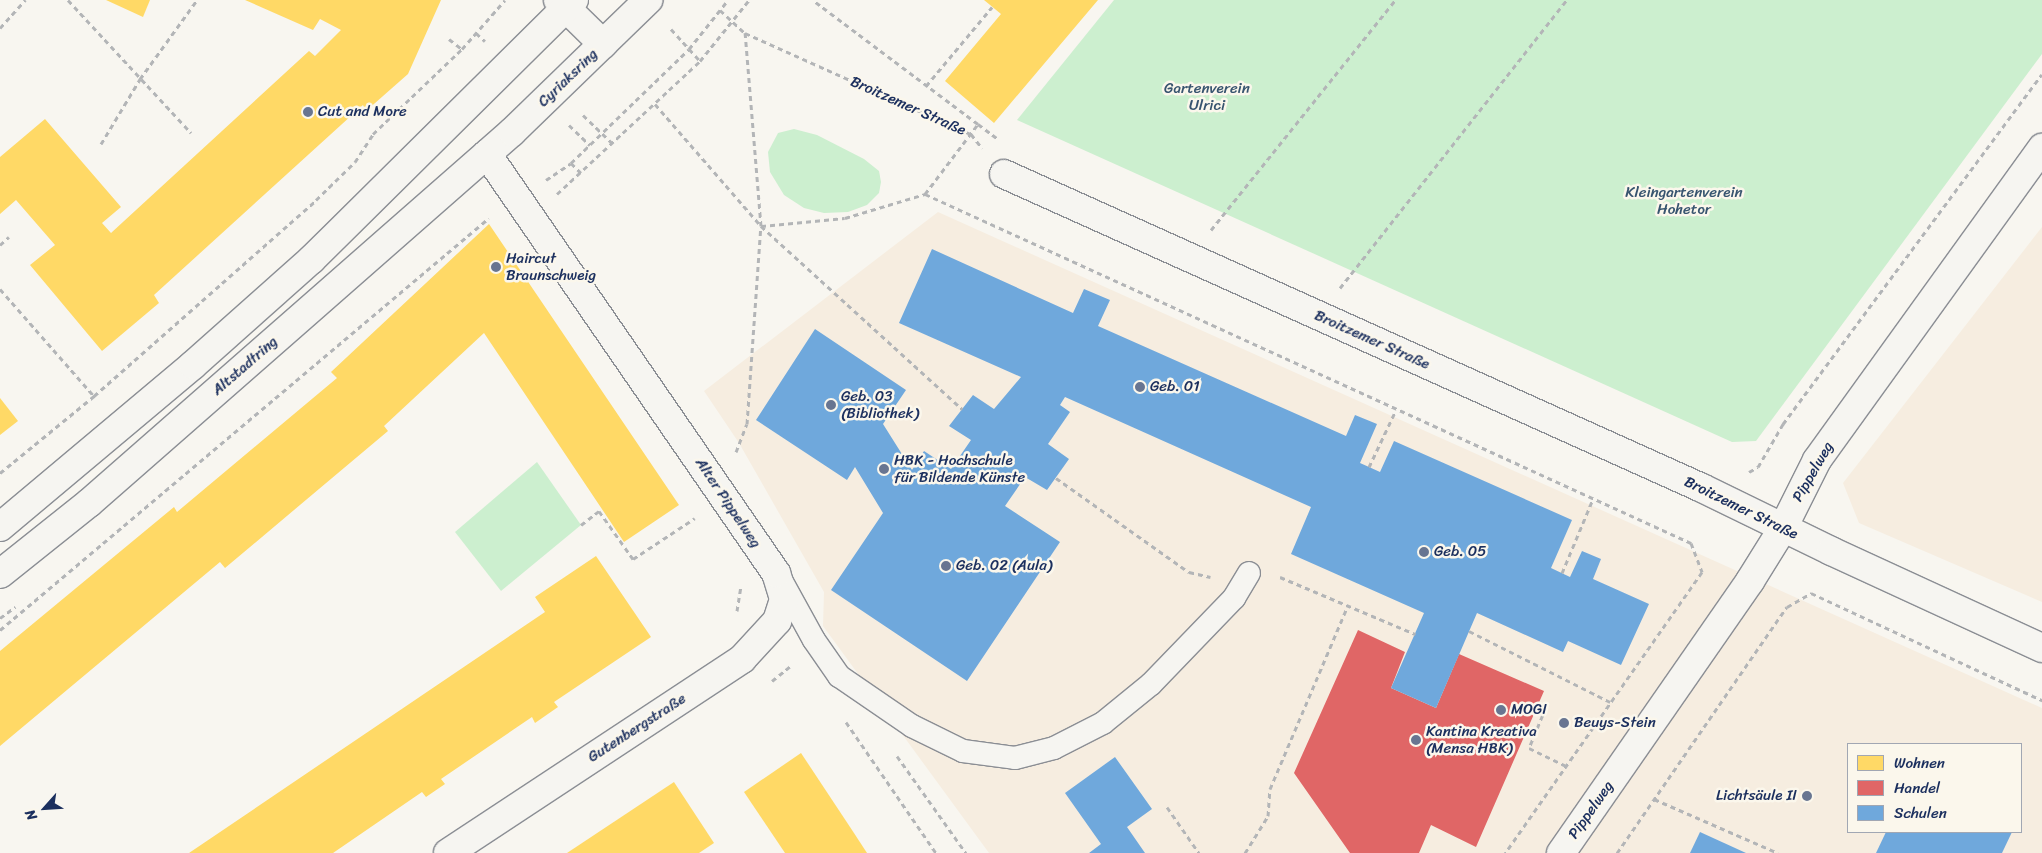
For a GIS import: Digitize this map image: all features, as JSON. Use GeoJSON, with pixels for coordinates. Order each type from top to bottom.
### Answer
{"type":"FeatureCollection","features":[{"type":"Feature","properties":{"kind":"street","name":"Cyriaksring"},"geometry":{"type":"LineString","coordinates":[[487,154],[648,0]]}},
{"type":"Feature","properties":{"kind":"street"},"geometry":{"type":"LineString","coordinates":[[0,527],[185,371],[311,260],[566,2],[603,44]]}},
{"type":"Feature","properties":{"kind":"street","name":"Pippelweg"},"geometry":{"type":"LineString","coordinates":[[1561,853],[1750,581],[1783,528],[1817,460],[2042,148]]}},
{"type":"Feature","properties":{"kind":"street","name":"Alter Pippelweg"},"geometry":{"type":"LineString","coordinates":[[487,154],[776,573]]}},
{"type":"Feature","properties":{"kind":"street","name":"Altstadtring"},"geometry":{"type":"LineString","coordinates":[[0,574],[89,504],[487,154]]}},
{"type":"Feature","properties":{"kind":"street","name":"Broitzemer Straße"},"geometry":{"type":"LineString","coordinates":[[1004,174],[1702,488],[1783,528],[2042,648]]}},
{"type":"Feature","properties":{"kind":"street","name":"Gutenbergstraße"},"geometry":{"type":"LineString","coordinates":[[448,853],[742,659],[777,621],[784,599],[776,573]]}},
{"type":"Feature","properties":{"kind":"lane","name":"Alter Pippelweg"},"geometry":{"type":"LineString","coordinates":[[776,573],[814,640],[839,676],[912,726],[962,751],[1015,758],[1054,748],[1103,723],[1151,684],[1234,598],[1249,573]]}},
{"type":"Feature","properties":{"kind":"path"},"geometry":{"type":"LineString","coordinates":[[0,28],[24,0]]}},
{"type":"Feature","properties":{"kind":"path"},"geometry":{"type":"LineString","coordinates":[[68,0],[190,133]]}},
{"type":"Feature","properties":{"kind":"path"},"geometry":{"type":"LineString","coordinates":[[101,144],[140,78],[197,0]]}},
{"type":"Feature","properties":{"kind":"path"},"geometry":{"type":"LineString","coordinates":[[0,473],[94,396],[316,200],[355,162],[373,134],[462,49],[505,0]]}},
{"type":"Feature","properties":{"kind":"path"},"geometry":{"type":"LineString","coordinates":[[515,193],[550,178],[571,163],[689,49],[728,0]]}},
{"type":"Feature","properties":{"kind":"path"},"geometry":{"type":"LineString","coordinates":[[553,197],[614,144],[700,61],[730,20],[749,0]]}},
{"type":"Feature","properties":{"kind":"path"},"geometry":{"type":"LineString","coordinates":[[761,226],[845,218],[925,194],[978,124],[812,0]]}},
{"type":"Feature","properties":{"kind":"path"},"geometry":{"type":"LineString","coordinates":[[1225,212],[1395,0]]}},
{"type":"Feature","properties":{"kind":"path"},"geometry":{"type":"LineString","coordinates":[[1352,269],[1567,0]]}},
{"type":"Feature","properties":{"kind":"path"},"geometry":{"type":"LineString","coordinates":[[926,86],[992,7]]}},
{"type":"Feature","properties":{"kind":"path","name":"Broitzemer Straße"},"geometry":{"type":"LineString","coordinates":[[720,10],[745,33],[971,134],[1004,174]]}},
{"type":"Feature","properties":{"kind":"path"},"geometry":{"type":"LineString","coordinates":[[671,29],[700,61]]}},
{"type":"Feature","properties":{"kind":"path"},"geometry":{"type":"LineString","coordinates":[[734,456],[747,424],[761,226],[745,33]]}},
{"type":"Feature","properties":{"kind":"path"},"geometry":{"type":"LineString","coordinates":[[449,39],[462,49]]}},
{"type":"Feature","properties":{"kind":"path"},"geometry":{"type":"LineString","coordinates":[[1741,476],[1758,467],[1783,424],[2042,74]]}},
{"type":"Feature","properties":{"kind":"path"},"geometry":{"type":"LineString","coordinates":[[654,104],[761,226],[962,409]]}},
{"type":"Feature","properties":{"kind":"path"},"geometry":{"type":"LineString","coordinates":[[583,115],[614,144]]}},
{"type":"Feature","properties":{"kind":"path"},"geometry":{"type":"LineString","coordinates":[[571,163],[581,173]]}},
{"type":"Feature","properties":{"kind":"path"},"geometry":{"type":"LineString","coordinates":[[925,194],[1691,544],[1702,572],[1505,853]]}},
{"type":"Feature","properties":{"kind":"path"},"geometry":{"type":"LineString","coordinates":[[0,630],[491,216]]}},
{"type":"Feature","properties":{"kind":"path"},"geometry":{"type":"LineString","coordinates":[[0,245],[9,237]]}},
{"type":"Feature","properties":{"kind":"path"},"geometry":{"type":"LineString","coordinates":[[0,289],[94,396]]}},
{"type":"Feature","properties":{"kind":"path"},"geometry":{"type":"LineString","coordinates":[[1369,468],[1396,410]]}},
{"type":"Feature","properties":{"kind":"path"},"geometry":{"type":"LineString","coordinates":[[1562,573],[1592,499]]}},
{"type":"Feature","properties":{"kind":"path"},"geometry":{"type":"LineString","coordinates":[[581,525],[599,511],[633,559],[695,518],[700,526]]}},
{"type":"Feature","properties":{"kind":"path"},"geometry":{"type":"LineString","coordinates":[[734,616],[742,588],[737,580]]}},
{"type":"Feature","properties":{"kind":"path"},"geometry":{"type":"LineString","coordinates":[[1617,853],[1787,607],[1811,593],[2042,700]]}},
{"type":"Feature","properties":{"kind":"path"},"geometry":{"type":"LineString","coordinates":[[1244,853],[1268,816],[1270,789],[1348,605]]}},
{"type":"Feature","properties":{"kind":"path"},"geometry":{"type":"LineString","coordinates":[[1469,631],[1610,702]]}},
{"type":"Feature","properties":{"kind":"path"},"geometry":{"type":"LineString","coordinates":[[1539,704],[1546,707],[1529,748],[1566,766]]}},
{"type":"Feature","properties":{"kind":"path"},"geometry":{"type":"LineString","coordinates":[[843,718],[936,853]]}},
{"type":"Feature","properties":{"kind":"path"},"geometry":{"type":"LineString","coordinates":[[891,748],[966,853]]}},
{"type":"Feature","properties":{"kind":"path"},"geometry":{"type":"LineString","coordinates":[[1654,799],[1778,853]]}},
{"type":"Feature","properties":{"kind":"path"},"geometry":{"type":"LineString","coordinates":[[1167,807],[1199,853]]}},
{"type":"Feature","properties":{"kind":"shaded area"},"geometry":{"type":"Polygon","coordinates":[[[938,212],[2042,708],[2042,853],[989,853],[823,626],[824,592],[739,443],[704,391],[938,212]]]}},
{"type":"Feature","properties":{"kind":"shaded area"},"geometry":{"type":"Polygon","coordinates":[[[2042,227],[2042,602],[1859,523],[1843,483],[2042,227]]]}},
{"type":"Feature","properties":{"kind":"green space","name":"Kleingartenverein Hohetor"},"geometry":{"type":"Polygon","coordinates":[[[1114,0],[2042,0],[2042,54],[1756,441],[1732,442],[1017,120],[1114,0]]]}},
{"type":"Feature","properties":{"kind":"green space"},"geometry":{"type":"Polygon","coordinates":[[[794,129],[817,135],[864,159],[879,171],[881,182],[879,193],[867,205],[848,212],[824,213],[804,208],[784,195],[770,172],[768,152],[778,133],[794,129]]]}},
{"type":"Feature","properties":{"kind":"green space"},"geometry":{"type":"Polygon","coordinates":[[[537,462],[581,525],[501,591],[455,532],[537,462]]]}},
{"type":"Feature","properties":{"kind":"building: Wohnen"},"geometry":{"type":"Polygon","coordinates":[[[106,0],[150,0],[143,17],[106,0]]]}},
{"type":"Feature","properties":{"kind":"building: Wohnen"},"geometry":{"type":"Polygon","coordinates":[[[245,0],[441,0],[408,74],[366,111],[363,105],[154,295],[159,303],[102,351],[30,265],[55,245],[16,200],[0,214],[0,157],[45,119],[121,207],[102,223],[111,233],[309,51],[315,56],[341,30],[320,19],[313,30],[245,0]]]}},
{"type":"Feature","properties":{"kind":"building: Wohnen"},"geometry":{"type":"Polygon","coordinates":[[[984,0],[1098,0],[994,123],[945,81],[1001,14],[984,0]]]}},
{"type":"Feature","properties":{"kind":"building: Wohnen"},"geometry":{"type":"Polygon","coordinates":[[[489,224],[679,505],[624,542],[484,333],[384,426],[388,431],[225,568],[220,562],[0,746],[0,651],[174,507],[177,512],[337,378],[331,372],[489,224]]]}},
{"type":"Feature","properties":{"kind":"building: Wohnen"},"geometry":{"type":"Polygon","coordinates":[[[0,398],[18,421],[0,435],[0,398]]]}},
{"type":"Feature","properties":{"kind":"building: Wohnen"},"geometry":{"type":"Polygon","coordinates":[[[596,556],[651,637],[554,702],[558,707],[535,723],[532,717],[441,779],[445,784],[426,797],[422,792],[333,853],[189,853],[545,612],[535,597],[596,556]]]}},
{"type":"Feature","properties":{"kind":"building: Wohnen"},"geometry":{"type":"Polygon","coordinates":[[[801,753],[867,853],[785,853],[744,792],[801,753]]]}},
{"type":"Feature","properties":{"kind":"building: Wohnen"},"geometry":{"type":"Polygon","coordinates":[[[674,782],[714,843],[699,853],[567,853],[674,782]]]}},
{"type":"Feature","properties":{"kind":"building: Handel","name":"Kantina Kreativa (Mensa HBK)"},"geometry":{"type":"Polygon","coordinates":[[[1358,630],[1405,652],[1391,688],[1436,708],[1459,654],[1544,691],[1476,847],[1431,825],[1419,853],[1350,853],[1294,773],[1358,630]]]}},
{"type":"Feature","properties":{"kind":"building: Schulen"},"geometry":{"type":"Polygon","coordinates":[[[932,249],[1073,313],[1084,289],[1110,300],[1098,326],[1346,436],[1355,415],[1377,424],[1360,463],[1380,472],[1394,441],[1572,520],[1551,568],[1570,577],[1582,551],[1601,559],[1593,579],[1649,604],[1621,665],[1568,641],[1563,652],[1477,613],[1436,708],[1391,688],[1424,613],[1291,554],[1311,507],[1065,397],[1060,405],[1070,412],[1048,444],[1069,459],[1047,490],[1025,477],[1005,506],[1060,542],[967,681],[831,590],[883,513],[855,467],[847,480],[756,420],[815,329],[906,390],[883,424],[912,470],[924,451],[951,469],[971,440],[949,426],[973,395],[994,409],[1021,377],[899,323],[932,249]]]}},
{"type":"Feature","properties":{"kind":"building: Schulen"},"geometry":{"type":"Polygon","coordinates":[[[1115,757],[1152,809],[1127,827],[1145,853],[1089,853],[1101,844],[1065,793],[1115,757]]]}},
{"type":"Feature","properties":{"kind":"building: Schulen"},"geometry":{"type":"Polygon","coordinates":[[[1700,832],[1746,853],[1690,853],[1700,832]]]}},
{"type":"Feature","properties":{"kind":"building: Schulen"},"geometry":{"type":"Polygon","coordinates":[[[1886,833],[2012,833],[2002,853],[1876,853],[1886,833]]]}},
{"type":"Feature","properties":{"kind":"place","name":"Cut and More"},"geometry":{"type":"Point","coordinates":[308,112]}},
{"type":"Feature","properties":{"kind":"place","name":"Haircut Braunschweig"},"geometry":{"type":"Point","coordinates":[496,267]}},
{"type":"Feature","properties":{"kind":"place","name":"Geb. 01"},"geometry":{"type":"Point","coordinates":[1140,387]}},
{"type":"Feature","properties":{"kind":"place","name":"Geb. 03 (Bibliothek)"},"geometry":{"type":"Point","coordinates":[831,405]}},
{"type":"Feature","properties":{"kind":"place","name":"HBK - Hochschule für Bildende Künste"},"geometry":{"type":"Point","coordinates":[884,469]}},
{"type":"Feature","properties":{"kind":"place","name":"Geb. 05"},"geometry":{"type":"Point","coordinates":[1424,552]}},
{"type":"Feature","properties":{"kind":"place","name":"Geb. 02 (Aula)"},"geometry":{"type":"Point","coordinates":[946,566]}},
{"type":"Feature","properties":{"kind":"place","name":"MOGI"},"geometry":{"type":"Point","coordinates":[1501,710]}},
{"type":"Feature","properties":{"kind":"place","name":"Beuys-Stein"},"geometry":{"type":"Point","coordinates":[1564,723]}},
{"type":"Feature","properties":{"kind":"place","name":"Kantina Kreativa (Mensa HBK)"},"geometry":{"type":"Point","coordinates":[1416,740]}},
{"type":"Feature","properties":{"kind":"place","name":"Lichtsäule II"},"geometry":{"type":"Point","coordinates":[1807,796]}},
{"type":"Feature","properties":{"kind":"park label","name":"Gartenverein Ulrici"},"geometry":{"type":"Point","coordinates":[1207,96]}}]}
